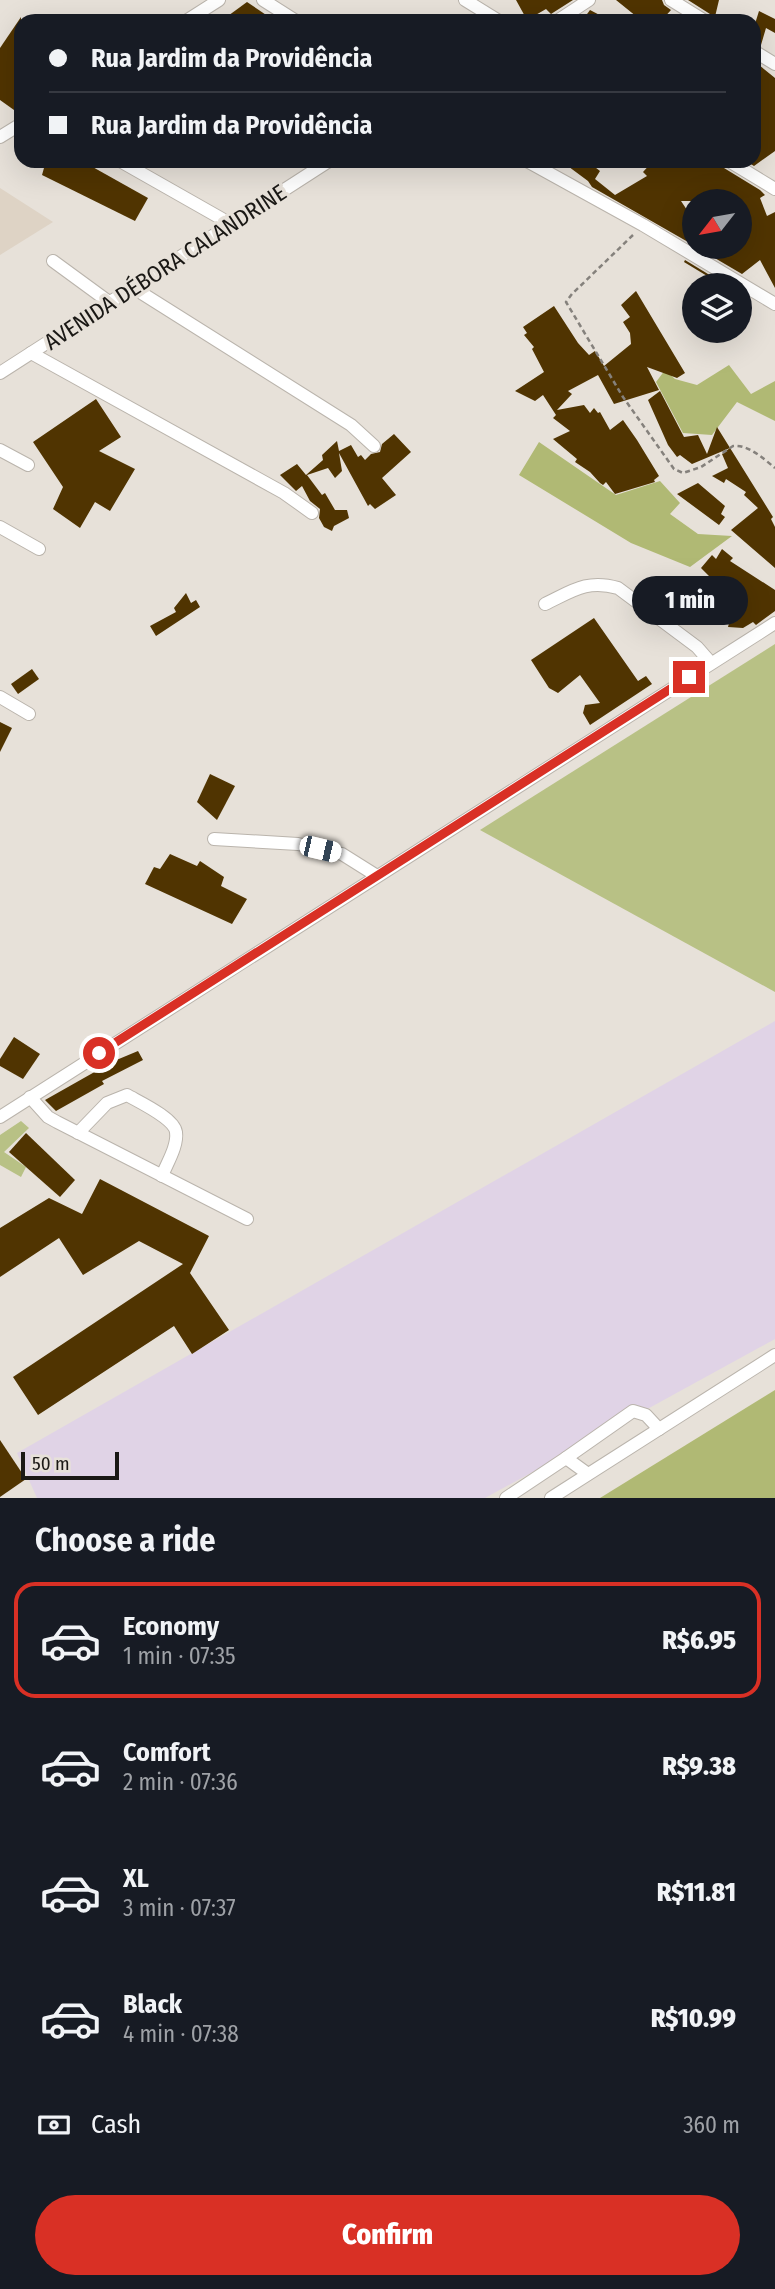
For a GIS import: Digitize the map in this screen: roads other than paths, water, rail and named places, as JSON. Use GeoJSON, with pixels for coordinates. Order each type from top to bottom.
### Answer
{"type":"FeatureCollection","features":[{"type":"Feature","properties":{"kind":"street"},"geometry":{"type":"LineString","coordinates":[[263,0],[285,14]]}},
{"type":"Feature","properties":{"kind":"street"},"geometry":{"type":"LineString","coordinates":[[465,0],[488,14]]}},
{"type":"Feature","properties":{"kind":"street"},"geometry":{"type":"LineString","coordinates":[[568,14],[589,0]]}},
{"type":"Feature","properties":{"kind":"street"},"geometry":{"type":"LineString","coordinates":[[671,0],[694,14]]}},
{"type":"Feature","properties":{"kind":"street"},"geometry":{"type":"LineString","coordinates":[[196,14],[214,1]]}},
{"type":"Feature","properties":{"kind":"street"},"geometry":{"type":"LineString","coordinates":[[132,168],[230,224]]}},
{"type":"Feature","properties":{"kind":"street","name":"AVENIDA DÉBORA CALANDRINE"},"geometry":{"type":"LineString","coordinates":[[0,373],[318,168]]}},
{"type":"Feature","properties":{"kind":"street"},"geometry":{"type":"LineString","coordinates":[[540,168],[643,225],[775,304]]}},
{"type":"Feature","properties":{"kind":"street"},"geometry":{"type":"LineString","coordinates":[[740,168],[775,189]]}},
{"type":"Feature","properties":{"kind":"street"},"geometry":{"type":"LineString","coordinates":[[53,261],[109,302]]}},
{"type":"Feature","properties":{"kind":"street"},"geometry":{"type":"LineString","coordinates":[[132,287],[351,425],[374,446]]}},
{"type":"Feature","properties":{"kind":"street"},"geometry":{"type":"LineString","coordinates":[[31,353],[284,493],[312,513]]}},
{"type":"Feature","properties":{"kind":"street"},"geometry":{"type":"LineString","coordinates":[[0,450],[28,465]]}},
{"type":"Feature","properties":{"kind":"street"},"geometry":{"type":"LineString","coordinates":[[0,527],[39,549]]}},
{"type":"Feature","properties":{"kind":"street"},"geometry":{"type":"LineString","coordinates":[[545,604],[586,584],[603,583],[618,588],[697,648],[711,663]]}},
{"type":"Feature","properties":{"kind":"street"},"geometry":{"type":"LineString","coordinates":[[0,1117],[775,623]]}},
{"type":"Feature","properties":{"kind":"street"},"geometry":{"type":"LineString","coordinates":[[0,697],[29,715]]}},
{"type":"Feature","properties":{"kind":"street"},"geometry":{"type":"LineString","coordinates":[[214,839],[298,844],[342,854],[377,876]]}},
{"type":"Feature","properties":{"kind":"street"},"geometry":{"type":"LineString","coordinates":[[78,1133],[107,1102],[127,1095],[173,1123],[175,1143],[162,1176]]}},
{"type":"Feature","properties":{"kind":"street"},"geometry":{"type":"LineString","coordinates":[[30,1097],[48,1117],[247,1219]]}},
{"type":"Feature","properties":{"kind":"street"},"geometry":{"type":"LineString","coordinates":[[551,1498],[775,1355]]}},
{"type":"Feature","properties":{"kind":"street"},"geometry":{"type":"LineString","coordinates":[[506,1498],[633,1411],[646,1415],[659,1429]]}},
{"type":"Feature","properties":{"kind":"street"},"geometry":{"type":"LineString","coordinates":[[566,1458],[588,1474]]}}]}
